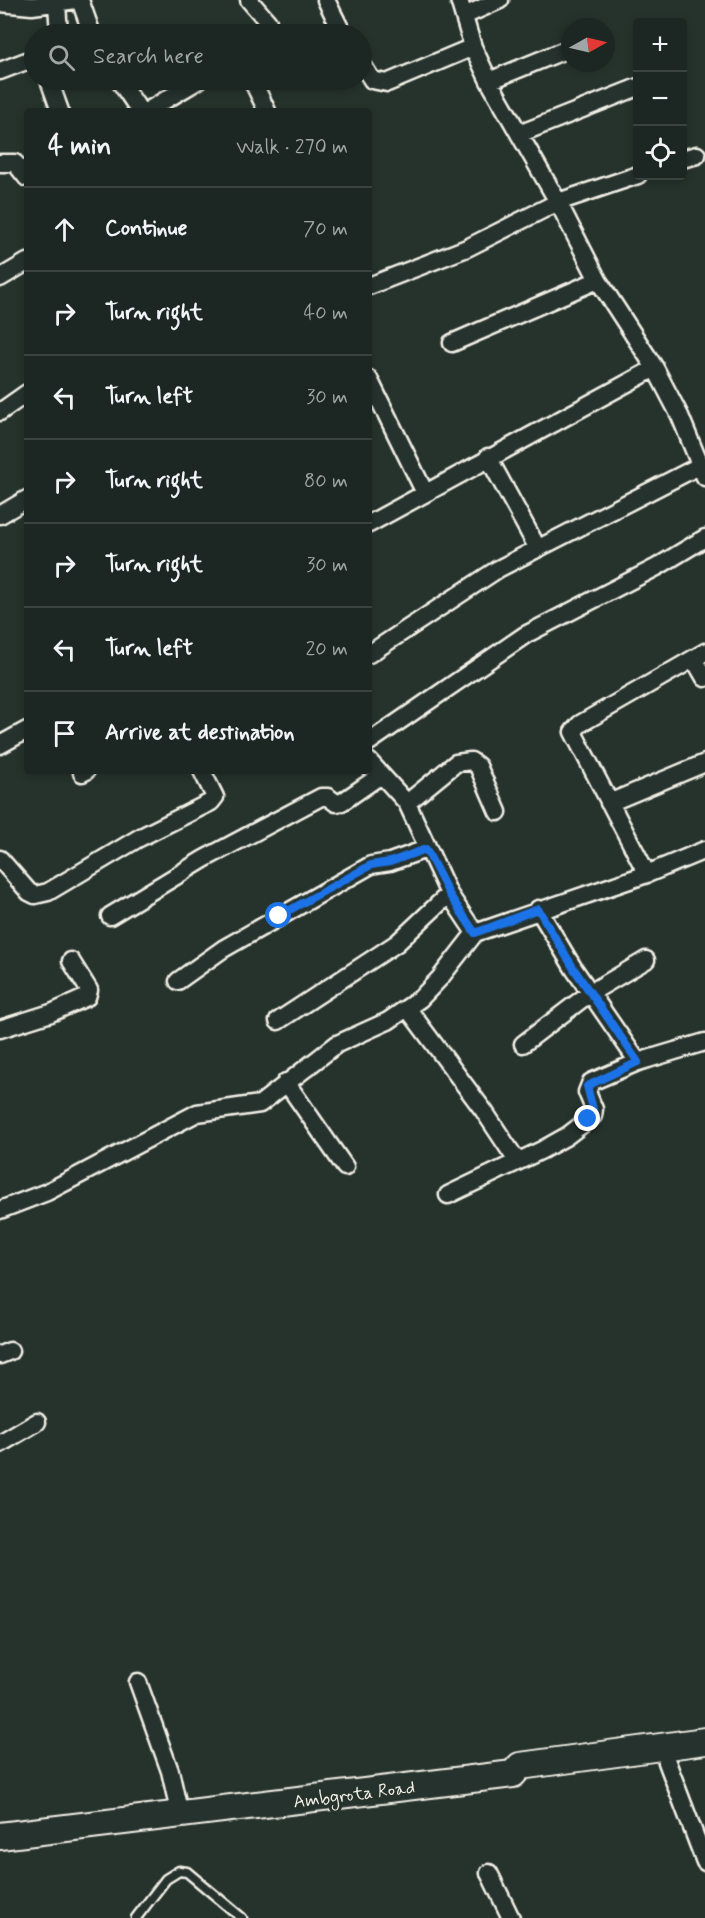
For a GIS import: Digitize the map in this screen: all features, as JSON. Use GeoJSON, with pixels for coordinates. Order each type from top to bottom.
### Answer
{"type":"FeatureCollection","features":[{"type":"Feature","properties":{"kind":"main road","name":"Ambgrota Road"},"geometry":{"type":"LineString","coordinates":[[0,1836],[513,1774],[520,1766],[705,1741]]}},
{"type":"Feature","properties":{"kind":"main road"},"geometry":{"type":"LineString","coordinates":[[513,1774],[523,1779],[705,1756]]}},
{"type":"Feature","properties":{"kind":"street"},"geometry":{"type":"LineString","coordinates":[[0,3],[32,6],[76,0]]}},
{"type":"Feature","properties":{"kind":"street"},"geometry":{"type":"LineString","coordinates":[[80,0],[88,24]]}},
{"type":"Feature","properties":{"kind":"street"},"geometry":{"type":"LineString","coordinates":[[249,0],[268,24]]}},
{"type":"Feature","properties":{"kind":"street"},"geometry":{"type":"LineString","coordinates":[[326,0],[338,24]]}},
{"type":"Feature","properties":{"kind":"street"},"geometry":{"type":"LineString","coordinates":[[372,652],[458,593],[537,547],[703,471],[655,368],[598,280],[558,202],[489,81],[473,46],[462,8],[500,0]]}},
{"type":"Feature","properties":{"kind":"street"},"geometry":{"type":"LineString","coordinates":[[57,4],[58,24]]}},
{"type":"Feature","properties":{"kind":"street"},"geometry":{"type":"LineString","coordinates":[[372,80],[387,83],[473,46]]}},
{"type":"Feature","properties":{"kind":"street"},"geometry":{"type":"LineString","coordinates":[[489,81],[561,52]]}},
{"type":"Feature","properties":{"kind":"street"},"geometry":{"type":"LineString","coordinates":[[0,71],[24,62]]}},
{"type":"Feature","properties":{"kind":"street"},"geometry":{"type":"LineString","coordinates":[[519,134],[633,89]]}},
{"type":"Feature","properties":{"kind":"street"},"geometry":{"type":"LineString","coordinates":[[53,90],[59,108]]}},
{"type":"Feature","properties":{"kind":"street"},"geometry":{"type":"LineString","coordinates":[[126,90],[138,108]]}},
{"type":"Feature","properties":{"kind":"street"},"geometry":{"type":"LineString","coordinates":[[152,108],[182,90]]}},
{"type":"Feature","properties":{"kind":"street"},"geometry":{"type":"LineString","coordinates":[[257,90],[266,108]]}},
{"type":"Feature","properties":{"kind":"street"},"geometry":{"type":"LineString","coordinates":[[0,163],[15,163],[24,174]]}},
{"type":"Feature","properties":{"kind":"street"},"geometry":{"type":"LineString","coordinates":[[372,285],[467,248],[558,202],[633,177]]}},
{"type":"Feature","properties":{"kind":"street"},"geometry":{"type":"LineString","coordinates":[[0,278],[24,263]]}},
{"type":"Feature","properties":{"kind":"street"},"geometry":{"type":"LineString","coordinates":[[452,343],[598,280]]}},
{"type":"Feature","properties":{"kind":"street"},"geometry":{"type":"LineString","coordinates":[[372,522],[655,368]]}},
{"type":"Feature","properties":{"kind":"street"},"geometry":{"type":"LineString","coordinates":[[372,385],[425,493]]}},
{"type":"Feature","properties":{"kind":"street"},"geometry":{"type":"LineString","coordinates":[[0,412],[24,395]]}},
{"type":"Feature","properties":{"kind":"street"},"geometry":{"type":"LineString","coordinates":[[488,458],[537,547]]}},
{"type":"Feature","properties":{"kind":"street"},"geometry":{"type":"LineString","coordinates":[[0,515],[24,501]]}},
{"type":"Feature","properties":{"kind":"street"},"geometry":{"type":"LineString","coordinates":[[372,740],[525,635],[657,567],[705,538]]}},
{"type":"Feature","properties":{"kind":"street"},"geometry":{"type":"LineString","coordinates":[[647,874],[574,737],[576,727],[699,655],[705,678]]}},
{"type":"Feature","properties":{"kind":"street"},"geometry":{"type":"LineString","coordinates":[[0,745],[24,732]]}},
{"type":"Feature","properties":{"kind":"street"},"geometry":{"type":"LineString","coordinates":[[406,803],[456,763],[471,761],[478,766],[498,812]]}},
{"type":"Feature","properties":{"kind":"street"},"geometry":{"type":"LineString","coordinates":[[372,764],[406,803],[449,894],[475,933]]}},
{"type":"Feature","properties":{"kind":"street"},"geometry":{"type":"LineString","coordinates":[[609,803],[705,764]]}},
{"type":"Feature","properties":{"kind":"street"},"geometry":{"type":"LineString","coordinates":[[0,859],[29,892],[35,895],[48,892],[139,838],[211,802],[215,797],[214,790],[204,774]]}},
{"type":"Feature","properties":{"kind":"street"},"geometry":{"type":"LineString","coordinates":[[110,916],[204,859],[310,803],[325,796],[336,803],[342,802],[381,775]]}},
{"type":"Feature","properties":{"kind":"street"},"geometry":{"type":"LineString","coordinates":[[178,981],[223,949],[371,865],[390,862],[426,849]]}},
{"type":"Feature","properties":{"kind":"street"},"geometry":{"type":"LineString","coordinates":[[0,1210],[47,1192],[197,1113],[260,1104],[337,1044],[408,1009],[440,978],[475,933],[538,909],[647,874],[705,850]]}},
{"type":"Feature","properties":{"kind":"street"},"geometry":{"type":"LineString","coordinates":[[278,1021],[397,943],[449,894]]}},
{"type":"Feature","properties":{"kind":"street"},"geometry":{"type":"LineString","coordinates":[[538,909],[590,993],[638,1062]]}},
{"type":"Feature","properties":{"kind":"street"},"geometry":{"type":"LineString","coordinates":[[523,1044],[590,993],[646,960]]}},
{"type":"Feature","properties":{"kind":"street"},"geometry":{"type":"LineString","coordinates":[[0,1029],[51,1013],[87,997],[89,990],[70,961]]}},
{"type":"Feature","properties":{"kind":"street"},"geometry":{"type":"LineString","coordinates":[[408,1009],[478,1102],[517,1161]]}},
{"type":"Feature","properties":{"kind":"street"},"geometry":{"type":"LineString","coordinates":[[448,1195],[567,1136],[592,1116],[594,1109],[587,1092],[591,1082],[638,1062],[705,1042]]}},
{"type":"Feature","properties":{"kind":"street"},"geometry":{"type":"LineString","coordinates":[[286,1082],[345,1167]]}},
{"type":"Feature","properties":{"kind":"street"},"geometry":{"type":"LineString","coordinates":[[0,1444],[37,1422]]}},
{"type":"Feature","properties":{"kind":"street"},"geometry":{"type":"LineString","coordinates":[[138,1682],[171,1771],[180,1815]]}},
{"type":"Feature","properties":{"kind":"street"},"geometry":{"type":"LineString","coordinates":[[667,1762],[705,1862]]}},
{"type":"Feature","properties":{"kind":"street"},"geometry":{"type":"LineString","coordinates":[[489,1873],[511,1918]]}},
{"type":"Feature","properties":{"kind":"lane"},"geometry":{"type":"LineString","coordinates":[[136,1918],[166,1879],[179,1871],[187,1872],[242,1918]]}},
{"type":"Feature","properties":{"kind":"route"},"geometry":{"type":"LineString","coordinates":[[279,916],[377,862],[390,862],[426,849],[449,894],[475,933],[538,909],[574,969],[638,1062],[591,1082],[587,1086],[594,1109],[594,1113],[588,1119]]}}]}
